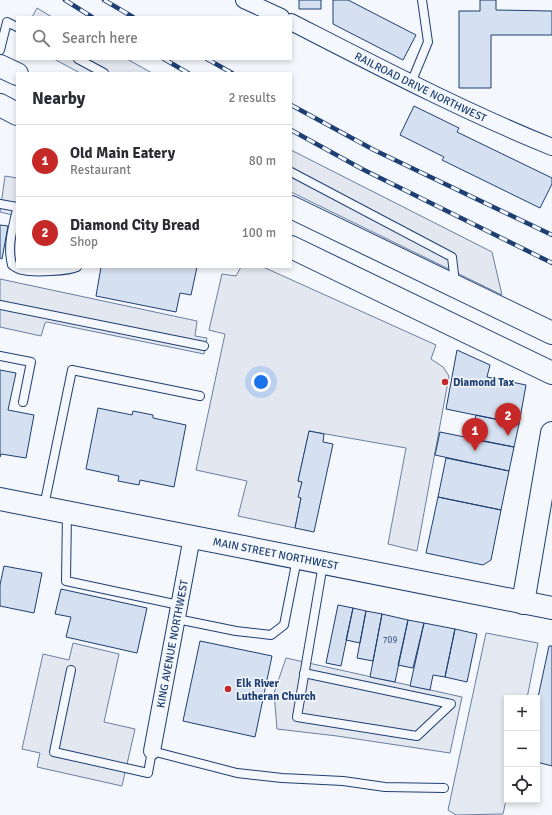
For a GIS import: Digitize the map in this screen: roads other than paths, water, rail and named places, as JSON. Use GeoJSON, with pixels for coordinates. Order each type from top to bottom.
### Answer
{"type":"FeatureCollection","features":[{"type":"Feature","properties":{"kind":"main road"},"geometry":{"type":"LineString","coordinates":[[0,66],[16,74]]}},
{"type":"Feature","properties":{"kind":"main road"},"geometry":{"type":"LineString","coordinates":[[0,106],[16,114]]}},
{"type":"Feature","properties":{"kind":"main road"},"geometry":{"type":"LineString","coordinates":[[292,206],[552,333]]}},
{"type":"Feature","properties":{"kind":"main road"},"geometry":{"type":"LineString","coordinates":[[292,247],[552,373]]}},
{"type":"Feature","properties":{"kind":"main road"},"geometry":{"type":"LineString","coordinates":[[523,603],[552,433]]}},
{"type":"Feature","properties":{"kind":"main road","name":"MAIN STREET NORTHWEST"},"geometry":{"type":"LineString","coordinates":[[0,500],[192,536],[552,608]]}},
{"type":"Feature","properties":{"kind":"street"},"geometry":{"type":"LineString","coordinates":[[244,0],[276,10]]}},
{"type":"Feature","properties":{"kind":"street","name":"RAILROAD DRIVE NORTHWEST"},"geometry":{"type":"LineString","coordinates":[[292,23],[459,107],[552,147]]}},
{"type":"Feature","properties":{"kind":"street","name":"KING AVENUE NORTHWEST"},"geometry":{"type":"LineString","coordinates":[[152,751],[192,536]]}},
{"type":"Feature","properties":{"kind":"lane"},"geometry":{"type":"LineString","coordinates":[[411,83],[428,42],[422,0]]}},
{"type":"Feature","properties":{"kind":"lane"},"geometry":{"type":"LineString","coordinates":[[0,50],[2,33],[7,22],[16,26]]}},
{"type":"Feature","properties":{"kind":"lane"},"geometry":{"type":"LineString","coordinates":[[80,60],[102,72]]}},
{"type":"Feature","properties":{"kind":"lane"},"geometry":{"type":"LineString","coordinates":[[292,173],[452,257],[456,286]]}},
{"type":"Feature","properties":{"kind":"lane"},"geometry":{"type":"LineString","coordinates":[[0,204],[16,208]]}},
{"type":"Feature","properties":{"kind":"lane"},"geometry":{"type":"LineString","coordinates":[[16,213],[10,240],[9,253],[12,265],[16,267]]}},
{"type":"Feature","properties":{"kind":"lane"},"geometry":{"type":"LineString","coordinates":[[19,268],[31,271],[71,270],[75,268]]}},
{"type":"Feature","properties":{"kind":"lane"},"geometry":{"type":"LineString","coordinates":[[0,305],[204,346]]}},
{"type":"Feature","properties":{"kind":"lane"},"geometry":{"type":"LineString","coordinates":[[0,356],[31,362],[23,402]]}},
{"type":"Feature","properties":{"kind":"lane"},"geometry":{"type":"LineString","coordinates":[[44,508],[72,370],[200,396]]}},
{"type":"Feature","properties":{"kind":"lane"},"geometry":{"type":"LineString","coordinates":[[67,513],[66,581],[178,612],[236,631],[271,635],[284,625],[297,558]]}},
{"type":"Feature","properties":{"kind":"lane"},"geometry":{"type":"LineString","coordinates":[[304,673],[451,704],[417,736],[297,717],[304,673],[323,563]]}},
{"type":"Feature","properties":{"kind":"lane"},"geometry":{"type":"LineString","coordinates":[[72,670],[54,752],[148,773],[152,751],[237,773],[282,778],[342,781],[384,787],[444,788]]}},
{"type":"Feature","properties":{"kind":"railway"},"geometry":{"type":"LineString","coordinates":[[65,0],[90,16]]}},
{"type":"Feature","properties":{"kind":"railway"},"geometry":{"type":"LineString","coordinates":[[104,0],[131,16]]}},
{"type":"Feature","properties":{"kind":"railway"},"geometry":{"type":"LineString","coordinates":[[166,60],[186,72]]}},
{"type":"Feature","properties":{"kind":"railway"},"geometry":{"type":"LineString","coordinates":[[209,60],[230,72]]}},
{"type":"Feature","properties":{"kind":"railway"},"geometry":{"type":"LineString","coordinates":[[292,106],[374,150],[552,235]]}},
{"type":"Feature","properties":{"kind":"railway"},"geometry":{"type":"LineString","coordinates":[[292,131],[362,169],[552,263]]}},
{"type":"Feature","properties":{"kind":"place","name":"Diamond Tax"},"geometry":{"type":"Point","coordinates":[445,382]}},
{"type":"Feature","properties":{"kind":"place","name":"Diamond City Bread"},"geometry":{"type":"Point","coordinates":[508,436]}},
{"type":"Feature","properties":{"kind":"place","name":"Old Main Eatery"},"geometry":{"type":"Point","coordinates":[475,451]}},
{"type":"Feature","properties":{"kind":"place","name":"Elk River Lutheran Church"},"geometry":{"type":"Point","coordinates":[228,689]}}]}
